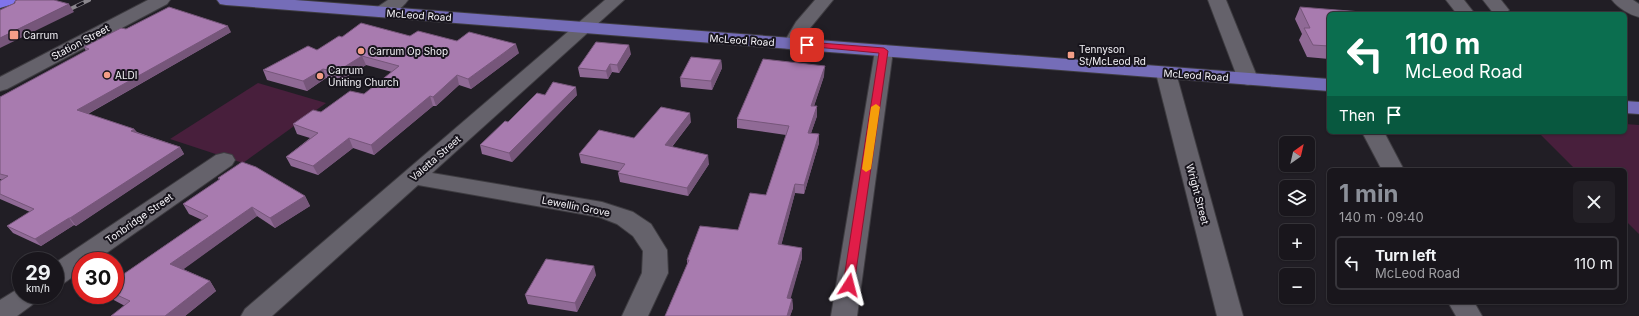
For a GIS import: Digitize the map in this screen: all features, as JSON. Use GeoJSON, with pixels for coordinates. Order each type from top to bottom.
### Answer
{"type":"FeatureCollection","features":[{"type":"Feature","properties":{"kind":"highway"},"geometry":{"type":"LineString","coordinates":[[0,3],[7,0]]}},
{"type":"Feature","properties":{"kind":"main road","name":"McLeod Road"},"geometry":{"type":"LineString","coordinates":[[226,0],[1327,85]]}},
{"type":"Feature","properties":{"kind":"main road"},"geometry":{"type":"LineString","coordinates":[[1627,107],[1639,108]]}},
{"type":"Feature","properties":{"kind":"street","name":"Station Street"},"geometry":{"type":"LineString","coordinates":[[0,85],[160,0]]}},
{"type":"Feature","properties":{"kind":"street"},"geometry":{"type":"LineString","coordinates":[[382,12],[399,0]]}},
{"type":"Feature","properties":{"kind":"street","name":"Valetta Street"},"geometry":{"type":"LineString","coordinates":[[254,316],[615,0]]}},
{"type":"Feature","properties":{"kind":"street"},"geometry":{"type":"LineString","coordinates":[[792,44],[802,26],[824,0]]}},
{"type":"Feature","properties":{"kind":"street"},"geometry":{"type":"LineString","coordinates":[[1216,0],[1248,79]]}},
{"type":"Feature","properties":{"kind":"street"},"geometry":{"type":"LineString","coordinates":[[1455,0],[1464,12]]}},
{"type":"Feature","properties":{"kind":"street"},"geometry":{"type":"LineString","coordinates":[[1621,0],[1639,12]]}},
{"type":"Feature","properties":{"kind":"street"},"geometry":{"type":"LineString","coordinates":[[844,316],[884,51]]}},
{"type":"Feature","properties":{"kind":"street","name":"Wright Street"},"geometry":{"type":"LineString","coordinates":[[1166,72],[1230,316]]}},
{"type":"Feature","properties":{"kind":"street"},"geometry":{"type":"LineString","coordinates":[[1374,134],[1392,168]]}},
{"type":"Feature","properties":{"kind":"street","name":"Tonbridge Street"},"geometry":{"type":"LineString","coordinates":[[64,270],[224,160]]}},
{"type":"Feature","properties":{"kind":"street","name":"Lewellin Grove"},"geometry":{"type":"LineString","coordinates":[[414,177],[602,210],[625,218],[642,230],[655,250],[655,273],[635,316]]}},
{"type":"Feature","properties":{"kind":"street"},"geometry":{"type":"LineString","coordinates":[[0,314],[14,304]]}},
{"type":"Feature","properties":{"kind":"street"},"geometry":{"type":"LineString","coordinates":[[1462,304],[1469,316]]}},
{"type":"Feature","properties":{"kind":"shaded area"},"geometry":{"type":"Polygon","coordinates":[[[258,83],[326,103],[243,163],[170,139],[258,83]]]}},
{"type":"Feature","properties":{"kind":"shaded area"},"geometry":{"type":"Polygon","coordinates":[[[1627,124],[1639,125],[1639,234],[1627,222],[1627,168],[1574,168],[1540,134],[1627,134],[1627,124]]]}},
{"type":"Feature","properties":{"kind":"building"},"geometry":{"type":"Polygon","coordinates":[[[17,0],[54,0],[69,4],[0,38],[0,10],[15,3],[17,0]]]}},
{"type":"Feature","properties":{"kind":"building"},"geometry":{"type":"Polygon","coordinates":[[[169,7],[228,26],[77,110],[134,129],[131,131],[180,147],[35,239],[7,226],[34,209],[0,194],[0,181],[8,176],[0,174],[0,97],[89,49],[84,47],[121,28],[126,29],[169,7]]]}},
{"type":"Feature","properties":{"kind":"building"},"geometry":{"type":"Polygon","coordinates":[[[1300,7],[1362,12],[1327,12],[1327,46],[1313,45],[1304,28],[1310,28],[1300,7]]]}},
{"type":"Feature","properties":{"kind":"building"},"geometry":{"type":"Polygon","coordinates":[[[361,23],[410,36],[418,31],[457,41],[469,32],[516,44],[468,79],[457,75],[433,97],[430,96],[371,145],[349,138],[313,166],[286,157],[318,133],[293,124],[313,110],[321,112],[350,91],[364,94],[399,66],[362,56],[336,72],[323,69],[303,81],[263,70],[308,46],[317,50],[339,36],[342,37],[361,23]]]}},
{"type":"Feature","properties":{"kind":"building"},"geometry":{"type":"Polygon","coordinates":[[[596,42],[629,45],[617,65],[610,64],[606,71],[578,68],[596,42]]]}},
{"type":"Feature","properties":{"kind":"building"},"geometry":{"type":"Polygon","coordinates":[[[691,57],[721,60],[711,81],[680,78],[691,57]]]}},
{"type":"Feature","properties":{"kind":"building"},"geometry":{"type":"Polygon","coordinates":[[[763,59],[825,66],[811,106],[817,106],[808,133],[819,134],[804,185],[795,184],[778,244],[802,248],[787,298],[792,299],[787,316],[665,316],[689,260],[687,260],[700,226],[738,230],[750,193],[766,195],[789,126],[737,119],[763,59]]]}},
{"type":"Feature","properties":{"kind":"building"},"geometry":{"type":"Polygon","coordinates":[[[553,82],[576,87],[509,153],[480,145],[505,121],[508,122],[537,93],[545,95],[553,82]]]}},
{"type":"Feature","properties":{"kind":"building"},"geometry":{"type":"Polygon","coordinates":[[[661,107],[690,113],[665,145],[708,155],[687,188],[618,173],[625,164],[579,154],[599,130],[634,138],[661,107]]]}},
{"type":"Feature","properties":{"kind":"building"},"geometry":{"type":"Polygon","coordinates":[[[242,162],[256,167],[305,196],[270,218],[252,207],[170,264],[210,281],[165,316],[111,316],[130,301],[124,298],[124,274],[208,216],[183,204],[220,179],[218,178],[242,162]]]}},
{"type":"Feature","properties":{"kind":"building"},"geometry":{"type":"Polygon","coordinates":[[[546,259],[594,266],[575,303],[525,295],[546,259]]]}},
{"type":"Feature","properties":{"kind":"railway"},"geometry":{"type":"LineString","coordinates":[[62,13],[89,0]]}},
{"type":"Feature","properties":{"kind":"slow traffic"},"geometry":{"type":"LineString","coordinates":[[866,169],[876,107]]}},
{"type":"Feature","properties":{"kind":"place","name":"Carrum"},"geometry":{"type":"Point","coordinates":[14,35]}},
{"type":"Feature","properties":{"kind":"place","name":"Carrum Op Shop"},"geometry":{"type":"Point","coordinates":[361,51]}},
{"type":"Feature","properties":{"kind":"place","name":"Tennyson St/McLeod Rd"},"geometry":{"type":"Point","coordinates":[1071,55]}},
{"type":"Feature","properties":{"kind":"place","name":"ALDI"},"geometry":{"type":"Point","coordinates":[107,75]}},
{"type":"Feature","properties":{"kind":"place","name":"Carrum Uniting Church"},"geometry":{"type":"Point","coordinates":[320,76]}},
{"type":"Feature","properties":{"kind":"route"},"geometry":{"type":"LineString","coordinates":[[807,45],[884,51],[849,285]]}}]}
